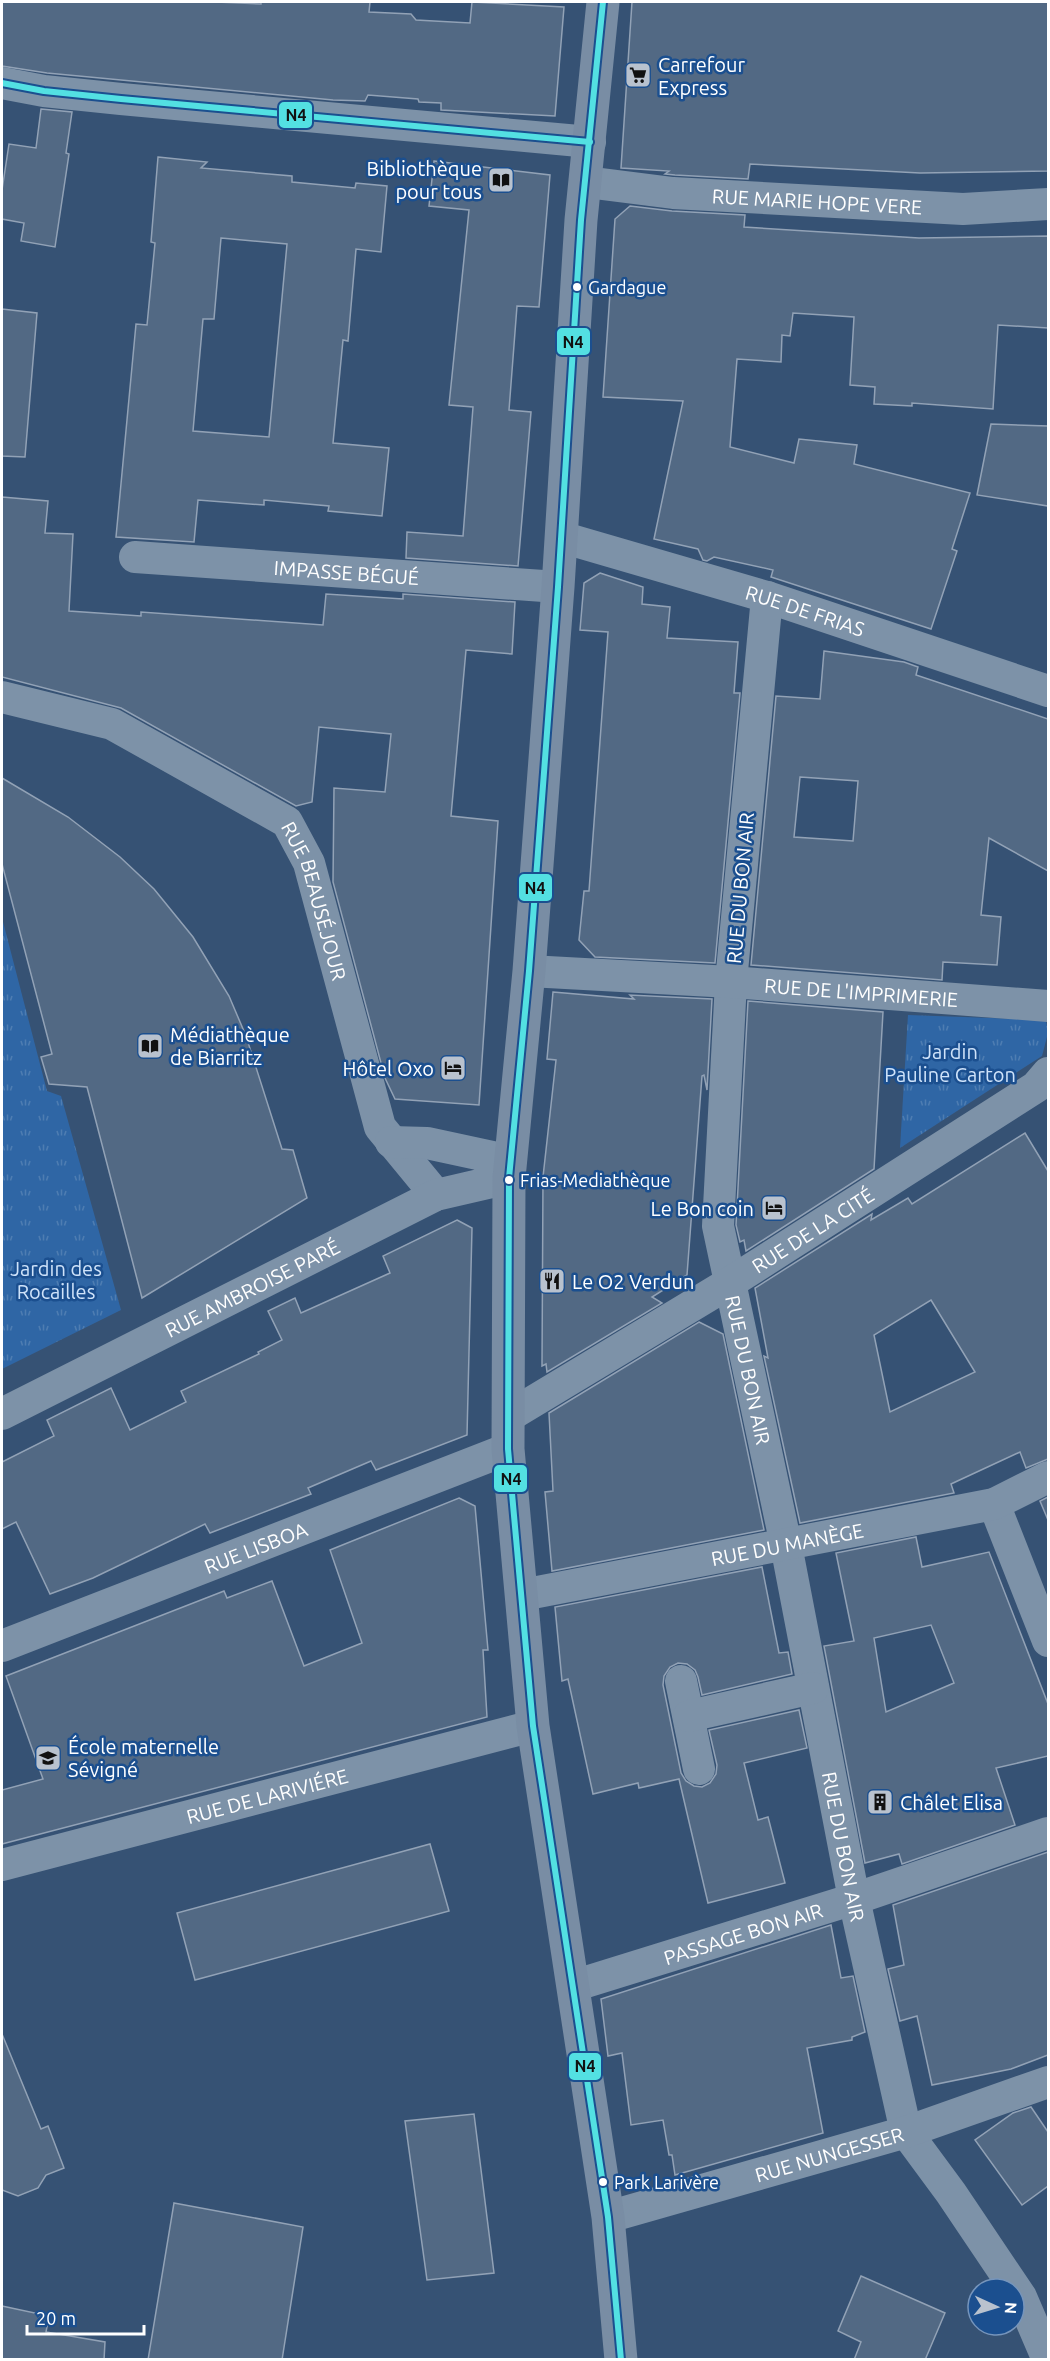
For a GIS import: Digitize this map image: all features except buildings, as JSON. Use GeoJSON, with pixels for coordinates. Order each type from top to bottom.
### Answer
{"type":"FeatureCollection","features":[{"type":"Feature","properties":{"kind":"main road"},"geometry":{"type":"LineString","coordinates":[[603,2],[581,220],[558,587],[529,971],[509,1178],[508,1449],[533,1726],[608,2217],[621,2360]]}},
{"type":"Feature","properties":{"kind":"street"},"geometry":{"type":"LineString","coordinates":[[2,83],[44,91],[110,98],[590,142]]}},
{"type":"Feature","properties":{"kind":"street","name":"RUE MARIE HOPE VERE"},"geometry":{"type":"LineString","coordinates":[[586,182],[673,193],[963,209],[1048,204]]}},
{"type":"Feature","properties":{"kind":"street","name":"RUE DE FRIAS"},"geometry":{"type":"LineString","coordinates":[[561,537],[767,597],[1048,691]]}},
{"type":"Feature","properties":{"kind":"street","name":"IMPASSE BÉGUÉ"},"geometry":{"type":"LineString","coordinates":[[135,557],[558,587]]}},
{"type":"Feature","properties":{"kind":"street","name":"RUE DU BON AIR"},"geometry":{"type":"LineString","coordinates":[[767,597],[731,982],[718,1226],[786,1545],[854,1899],[906,2132]]}},
{"type":"Feature","properties":{"kind":"street","name":"RUE BEAUSÉJOUR"},"geometry":{"type":"LineString","coordinates":[[2,697],[112,724],[287,822],[309,863],[380,1127],[436,1195]]}},
{"type":"Feature","properties":{"kind":"street","name":"RUE DE L'IMPRIMERIE"},"geometry":{"type":"LineString","coordinates":[[529,971],[731,982],[1048,1006]]}},
{"type":"Feature","properties":{"kind":"street","name":"RUE DE LA CITÉ"},"geometry":{"type":"LineString","coordinates":[[509,1416],[1044,1089]]}},
{"type":"Feature","properties":{"kind":"street"},"geometry":{"type":"LineString","coordinates":[[391,1142],[427,1143],[492,1157],[509,1178]]}},
{"type":"Feature","properties":{"kind":"street","name":"RUE AMBROISE PARÉ"},"geometry":{"type":"LineString","coordinates":[[2,1414],[436,1195],[509,1178]]}},
{"type":"Feature","properties":{"kind":"street","name":"RUE LISBOA"},"geometry":{"type":"LineString","coordinates":[[2,1646],[508,1449]]}},
{"type":"Feature","properties":{"kind":"street","name":"RUE DU MANÈGE"},"geometry":{"type":"LineString","coordinates":[[522,1595],[994,1504],[1048,1477]]}},
{"type":"Feature","properties":{"kind":"street"},"geometry":{"type":"LineString","coordinates":[[994,1504],[1048,1641]]}},
{"type":"Feature","properties":{"kind":"street"},"geometry":{"type":"LineString","coordinates":[[681,1681],[699,1769]]}},
{"type":"Feature","properties":{"kind":"street"},"geometry":{"type":"LineString","coordinates":[[688,1716],[813,1688]]}},
{"type":"Feature","properties":{"kind":"street","name":"RUE DE LARIVIÉRE"},"geometry":{"type":"LineString","coordinates":[[2,1865],[533,1726]]}},
{"type":"Feature","properties":{"kind":"street","name":"PASSAGE BON AIR"},"geometry":{"type":"LineString","coordinates":[[573,1986],[854,1899],[1048,1833]]}},
{"type":"Feature","properties":{"kind":"street","name":"RUE NUNGESSER"},"geometry":{"type":"LineString","coordinates":[[608,2217],[906,2132],[1048,2082]]}},
{"type":"Feature","properties":{"kind":"street"},"geometry":{"type":"LineString","coordinates":[[906,2132],[951,2193],[1021,2297],[1048,2360]]}},
{"type":"Feature","properties":{"kind":"green space","name":"Jardin des Rocailles"},"geometry":{"type":"Polygon","coordinates":[[[2,918],[47,1091],[61,1096],[121,1310],[2,1369],[2,918]]]}},
{"type":"Feature","properties":{"kind":"green space","name":"Jardin Pauline Carton"},"geometry":{"type":"Polygon","coordinates":[[[908,1015],[1046,1020],[1048,1033],[1042,1056],[900,1148],[908,1015]]]}},
{"type":"Feature","properties":{"kind":"transit line","name":"N4"},"geometry":{"type":"LineString","coordinates":[[603,2],[581,220],[558,587],[529,971],[509,1178],[508,1449],[533,1726],[608,2217],[621,2360]]}},
{"type":"Feature","properties":{"kind":"transit line","name":"N4"},"geometry":{"type":"LineString","coordinates":[[2,83],[44,91],[121,99],[590,142]]}},
{"type":"Feature","properties":{"kind":"place","name":"Carrefour Express"},"geometry":{"type":"Point","coordinates":[638,75]}},
{"type":"Feature","properties":{"kind":"place","name":"Bibliothèque pour tous"},"geometry":{"type":"Point","coordinates":[501,180]}},
{"type":"Feature","properties":{"kind":"place","name":"Gardague"},"geometry":{"type":"Point","coordinates":[577,287]}},
{"type":"Feature","properties":{"kind":"place","name":"Médiathèque de Biarritz"},"geometry":{"type":"Point","coordinates":[150,1046]}},
{"type":"Feature","properties":{"kind":"place","name":"Hôtel Oxo"},"geometry":{"type":"Point","coordinates":[453,1068]}},
{"type":"Feature","properties":{"kind":"place","name":"Frias-Mediathèque"},"geometry":{"type":"Point","coordinates":[509,1180]}},
{"type":"Feature","properties":{"kind":"place","name":"Le Bon coin"},"geometry":{"type":"Point","coordinates":[774,1208]}},
{"type":"Feature","properties":{"kind":"place","name":"Le O2 Verdun"},"geometry":{"type":"Point","coordinates":[552,1281]}},
{"type":"Feature","properties":{"kind":"place","name":"École maternelle Sévigné"},"geometry":{"type":"Point","coordinates":[48,1758]}},
{"type":"Feature","properties":{"kind":"place","name":"Châlet Elisa"},"geometry":{"type":"Point","coordinates":[880,1802]}},
{"type":"Feature","properties":{"kind":"place","name":"Park Larivère"},"geometry":{"type":"Point","coordinates":[603,2182]}}]}
